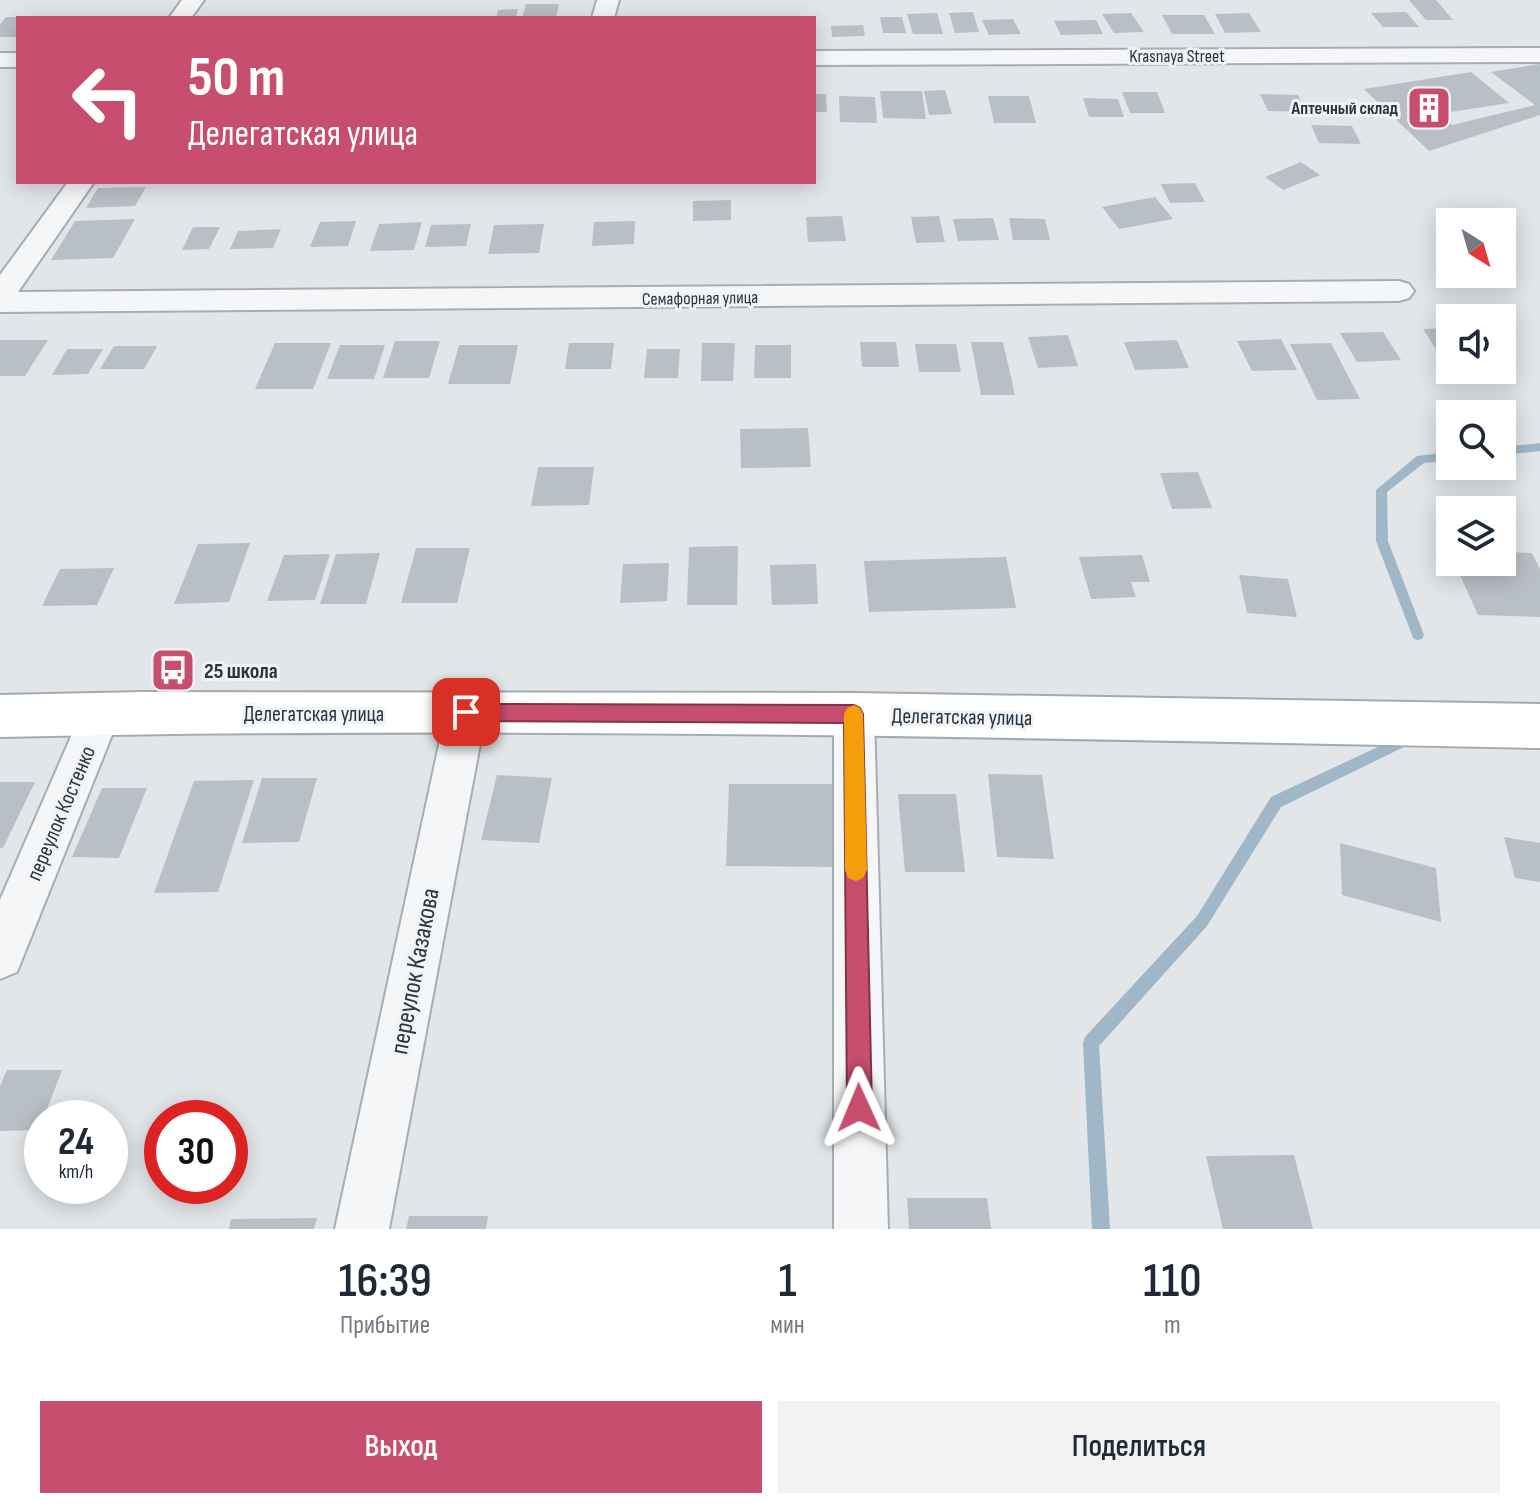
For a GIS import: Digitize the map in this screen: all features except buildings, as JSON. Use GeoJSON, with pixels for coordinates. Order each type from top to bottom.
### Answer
{"type":"FeatureCollection","features":[{"type":"Feature","properties":{"kind":"main road","name":"Делегатская улица"},"geometry":{"type":"LineString","coordinates":[[0,716],[466,712],[854,714],[1540,726]]}},
{"type":"Feature","properties":{"kind":"street","name":"Krasnaya Street"},"geometry":{"type":"LineString","coordinates":[[816,58],[1540,55]]}},
{"type":"Feature","properties":{"kind":"street"},"geometry":{"type":"LineString","coordinates":[[0,296],[80,184]]}},
{"type":"Feature","properties":{"kind":"street","name":"Семафорная улица"},"geometry":{"type":"LineString","coordinates":[[0,302],[1399,291]]}},
{"type":"Feature","properties":{"kind":"street","name":"переулок Казакова"},"geometry":{"type":"LineString","coordinates":[[362,1229],[466,712]]}},
{"type":"Feature","properties":{"kind":"street"},"geometry":{"type":"LineString","coordinates":[[854,714],[861,1229]]}},
{"type":"Feature","properties":{"kind":"street","name":"переулок Костенко"},"geometry":{"type":"LineString","coordinates":[[0,955],[100,715]]}},
{"type":"Feature","properties":{"kind":"waterway"},"geometry":{"type":"LineString","coordinates":[[1516,450],[1540,447]]}},
{"type":"Feature","properties":{"kind":"waterway"},"geometry":{"type":"LineString","coordinates":[[1418,635],[1382,541],[1381,490],[1421,459],[1436,457]]}},
{"type":"Feature","properties":{"kind":"waterway"},"geometry":{"type":"LineString","coordinates":[[1101,1229],[1091,1043],[1202,921],[1276,802],[1399,743]]}},
{"type":"Feature","properties":{"kind":"slow traffic"},"geometry":{"type":"LineString","coordinates":[[854,714],[856,870]]}},
{"type":"Feature","properties":{"kind":"place","name":"Аптечный склад"},"geometry":{"type":"Point","coordinates":[1429,108]}},
{"type":"Feature","properties":{"kind":"place","name":"25 школа"},"geometry":{"type":"Point","coordinates":[173,670]}},
{"type":"Feature","properties":{"kind":"route"},"geometry":{"type":"LineString","coordinates":[[466,712],[854,714],[859,1108]]}}]}
